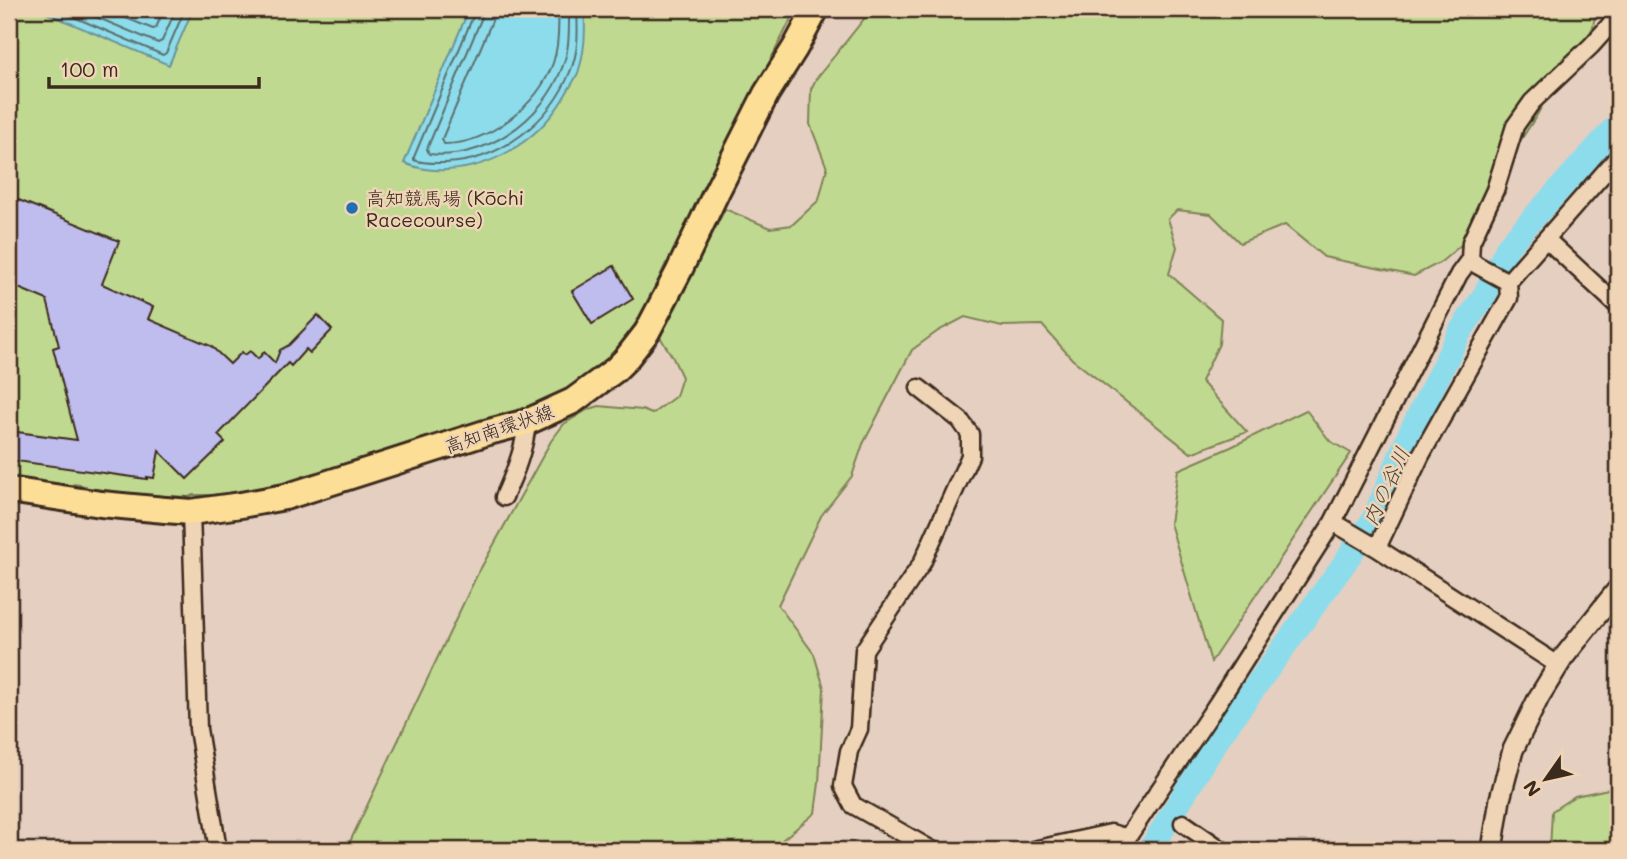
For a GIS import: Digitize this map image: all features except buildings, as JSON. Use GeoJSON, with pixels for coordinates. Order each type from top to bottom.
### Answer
{"type":"FeatureCollection","features":[{"type":"Feature","properties":{"kind":"main road","name":"高知南環状線"},"geometry":{"type":"LineString","coordinates":[[9,490],[101,504],[191,512],[285,497],[527,422],[566,404],[603,380],[626,359],[647,332],[766,94],[816,9]]}},
{"type":"Feature","properties":{"kind":"street"},"geometry":{"type":"LineString","coordinates":[[1033,850],[1111,833],[1123,844],[1337,524],[1455,282],[1473,262],[1471,242],[1495,190],[1515,126],[1532,102],[1591,46],[1618,16]]}},
{"type":"Feature","properties":{"kind":"street"},"geometry":{"type":"LineString","coordinates":[[1505,280],[1546,239],[1618,157]]}},
{"type":"Feature","properties":{"kind":"street"},"geometry":{"type":"LineString","coordinates":[[1546,239],[1618,306]]}},
{"type":"Feature","properties":{"kind":"street"},"geometry":{"type":"LineString","coordinates":[[1374,547],[1421,455],[1509,298],[1505,280],[1473,262]]}},
{"type":"Feature","properties":{"kind":"street"},"geometry":{"type":"LineString","coordinates":[[919,388],[960,420],[970,434],[970,456],[922,563],[864,650],[859,729],[849,751],[843,786],[853,805],[932,850]]}},
{"type":"Feature","properties":{"kind":"street"},"geometry":{"type":"LineString","coordinates":[[505,497],[515,474],[527,422]]}},
{"type":"Feature","properties":{"kind":"street"},"geometry":{"type":"LineString","coordinates":[[191,512],[198,729],[218,850]]}},
{"type":"Feature","properties":{"kind":"street"},"geometry":{"type":"LineString","coordinates":[[1337,524],[1558,665]]}},
{"type":"Feature","properties":{"kind":"street"},"geometry":{"type":"LineString","coordinates":[[1492,850],[1500,799],[1513,750],[1558,665],[1618,589]]}},
{"type":"Feature","properties":{"kind":"street"},"geometry":{"type":"LineString","coordinates":[[1182,824],[1222,850]]}},
{"type":"Feature","properties":{"kind":"green space","name":"高知競馬場 (Kōchi Racecourse)"},"geometry":{"type":"Polygon","coordinates":[[[9,9],[796,9],[669,263],[666,263],[645,310],[621,345],[589,375],[565,390],[562,396],[289,482],[253,490],[189,497],[144,495],[9,477],[9,9]]]}},
{"type":"Feature","properties":{"kind":"green space"},"geometry":{"type":"Polygon","coordinates":[[[872,9],[1596,9],[1593,27],[1583,48],[1555,81],[1511,155],[1505,193],[1476,232],[1441,262],[1414,276],[1324,257],[1285,225],[1240,243],[1211,214],[1177,210],[1168,219],[1177,247],[1169,274],[1221,319],[1219,344],[1201,381],[1247,432],[1191,453],[1072,359],[1042,325],[1002,326],[965,317],[938,331],[912,350],[863,444],[852,476],[821,516],[778,605],[814,654],[824,688],[815,813],[770,850],[346,850],[476,577],[551,441],[564,424],[587,410],[599,406],[642,410],[652,414],[676,396],[682,377],[660,337],[725,209],[770,228],[792,225],[819,200],[827,168],[810,124],[811,89],[872,9]]]}},
{"type":"Feature","properties":{"kind":"green space"},"geometry":{"type":"Polygon","coordinates":[[[1306,410],[1330,441],[1351,453],[1211,662],[1170,523],[1178,470],[1306,410]]]}},
{"type":"Feature","properties":{"kind":"green space"},"geometry":{"type":"Polygon","coordinates":[[[1618,787],[1618,850],[1550,850],[1552,811],[1575,796],[1618,787]]]}},
{"type":"Feature","properties":{"kind":"water"},"geometry":{"type":"Polygon","coordinates":[[[37,9],[193,9],[169,65],[37,9]]]}},
{"type":"Feature","properties":{"kind":"water"},"geometry":{"type":"Polygon","coordinates":[[[469,9],[584,9],[584,41],[578,73],[557,108],[517,147],[483,163],[465,168],[435,170],[414,167],[404,163],[469,9]]]}},
{"type":"Feature","properties":{"kind":"waterway","name":"内の谷川"},"geometry":{"type":"LineString","coordinates":[[1150,850],[1221,734],[1344,564],[1374,518],[1410,433],[1460,332],[1484,296],[1508,246],[1618,124]]}},
{"type":"Feature","properties":{"kind":"place","name":"高知競馬場 (Kōchi Racecourse)"},"geometry":{"type":"Point","coordinates":[352,208]}}]}
